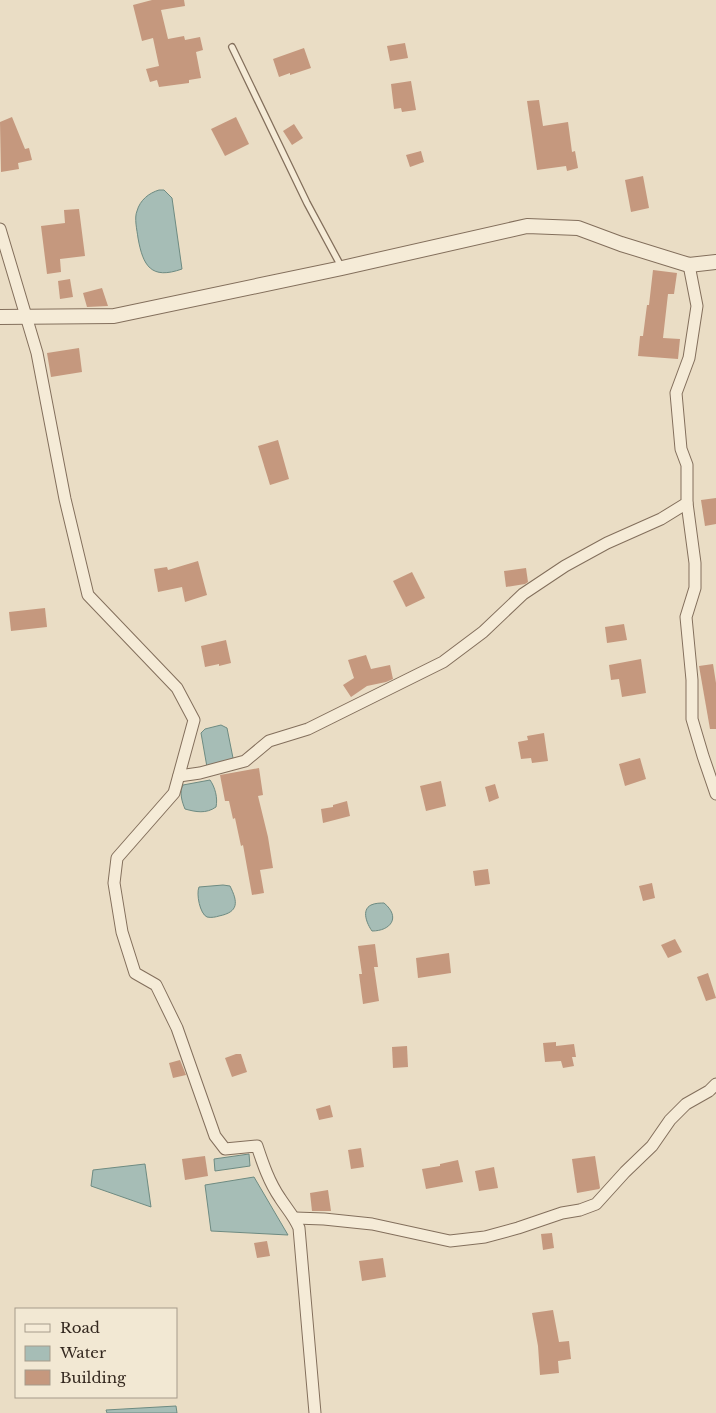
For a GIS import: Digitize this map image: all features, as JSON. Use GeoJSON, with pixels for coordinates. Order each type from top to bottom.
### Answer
{"type":"FeatureCollection","features":[{"type":"Feature","properties":{"kind":"street"},"geometry":{"type":"LineString","coordinates":[[0,318],[114,316],[342,268],[527,226],[578,228],[621,244],[689,265],[716,262]]}},
{"type":"Feature","properties":{"kind":"street"},"geometry":{"type":"LineString","coordinates":[[0,229],[37,353],[65,499],[88,595],[177,688],[194,720],[174,793],[117,858],[114,882],[122,932],[135,973],[156,985],[177,1028],[215,1136],[225,1149],[257,1146],[266,1173],[280,1198],[295,1218],[299,1228],[315,1413]]}},
{"type":"Feature","properties":{"kind":"street"},"geometry":{"type":"LineString","coordinates":[[689,265],[697,306],[689,358],[676,393],[680,449],[687,465],[686,503],[695,563],[695,588],[686,617],[692,680],[692,719],[716,794]]}},
{"type":"Feature","properties":{"kind":"street"},"geometry":{"type":"LineString","coordinates":[[178,776],[200,773],[245,761],[269,740],[308,729],[443,662],[483,632],[523,594],[565,566],[607,543],[660,519],[686,503]]}},
{"type":"Feature","properties":{"kind":"street"},"geometry":{"type":"LineString","coordinates":[[295,1218],[372,1224],[450,1242],[485,1237],[562,1213],[580,1210],[596,1204],[624,1172],[652,1146],[670,1120],[686,1104],[709,1091],[716,1084]]}},
{"type":"Feature","properties":{"kind":"lane"},"geometry":{"type":"LineString","coordinates":[[232,46],[307,203],[342,268]]}},
{"type":"Feature","properties":{"kind":"water"},"geometry":{"type":"Polygon","coordinates":[[[164,190],[172,198],[182,269],[163,273],[150,268],[146,263],[140,248],[136,228],[138,207],[148,195],[164,190]]]}},
{"type":"Feature","properties":{"kind":"water"},"geometry":{"type":"Polygon","coordinates":[[[221,725],[227,728],[233,758],[231,762],[207,767],[201,733],[205,729],[221,725]]]}},
{"type":"Feature","properties":{"kind":"water"},"geometry":{"type":"Polygon","coordinates":[[[210,780],[216,793],[216,807],[201,812],[185,809],[181,794],[183,785],[210,780]]]}},
{"type":"Feature","properties":{"kind":"water"},"geometry":{"type":"Polygon","coordinates":[[[230,886],[235,906],[226,914],[207,917],[202,912],[199,904],[199,887],[230,886]]]}},
{"type":"Feature","properties":{"kind":"water"},"geometry":{"type":"Polygon","coordinates":[[[384,903],[392,913],[392,922],[384,929],[372,931],[367,921],[366,910],[373,904],[384,903]]]}},
{"type":"Feature","properties":{"kind":"water"},"geometry":{"type":"Polygon","coordinates":[[[249,1154],[250,1166],[215,1171],[214,1159],[249,1154]]]}},
{"type":"Feature","properties":{"kind":"water"},"geometry":{"type":"Polygon","coordinates":[[[145,1164],[151,1207],[91,1186],[93,1170],[145,1164]]]}},
{"type":"Feature","properties":{"kind":"water"},"geometry":{"type":"Polygon","coordinates":[[[254,1177],[288,1235],[211,1231],[205,1185],[254,1177]]]}},
{"type":"Feature","properties":{"kind":"water"},"geometry":{"type":"Polygon","coordinates":[[[176,1406],[177,1413],[107,1413],[106,1410],[176,1406]]]}},
{"type":"Feature","properties":{"kind":"building"},"geometry":{"type":"Polygon","coordinates":[[[152,0],[184,0],[185,6],[161,10],[168,39],[184,36],[185,40],[200,37],[203,50],[196,52],[201,78],[189,80],[189,83],[159,87],[157,80],[150,82],[146,69],[159,66],[153,38],[142,41],[133,5],[152,0]]]}},
{"type":"Feature","properties":{"kind":"building"},"geometry":{"type":"Polygon","coordinates":[[[405,43],[408,58],[390,61],[387,46],[405,43]]]}},
{"type":"Feature","properties":{"kind":"building"},"geometry":{"type":"Polygon","coordinates":[[[304,48],[311,68],[279,77],[273,59],[304,48]]]}},
{"type":"Feature","properties":{"kind":"building"},"geometry":{"type":"Polygon","coordinates":[[[411,81],[416,110],[402,112],[401,108],[394,109],[391,84],[411,81]]]}},
{"type":"Feature","properties":{"kind":"building"},"geometry":{"type":"Polygon","coordinates":[[[539,100],[543,126],[568,122],[572,152],[575,151],[578,168],[567,171],[566,166],[537,170],[527,101],[539,100]]]}},
{"type":"Feature","properties":{"kind":"building"},"geometry":{"type":"Polygon","coordinates":[[[12,117],[25,149],[29,148],[32,160],[18,163],[19,169],[1,172],[0,122],[12,117]]]}},
{"type":"Feature","properties":{"kind":"building"},"geometry":{"type":"Polygon","coordinates":[[[236,117],[249,144],[225,156],[211,129],[236,117]]]}},
{"type":"Feature","properties":{"kind":"building"},"geometry":{"type":"Polygon","coordinates":[[[294,124],[303,138],[292,145],[283,131],[294,124]]]}},
{"type":"Feature","properties":{"kind":"building"},"geometry":{"type":"Polygon","coordinates":[[[421,151],[424,162],[410,167],[406,155],[421,151]]]}},
{"type":"Feature","properties":{"kind":"building"},"geometry":{"type":"Polygon","coordinates":[[[643,176],[649,208],[631,212],[625,180],[643,176]]]}},
{"type":"Feature","properties":{"kind":"building"},"geometry":{"type":"Polygon","coordinates":[[[79,209],[85,256],[60,259],[61,272],[47,274],[41,226],[65,223],[64,210],[79,209]]]}},
{"type":"Feature","properties":{"kind":"building"},"geometry":{"type":"Polygon","coordinates":[[[653,270],[677,273],[674,294],[668,294],[663,338],[680,339],[678,359],[638,356],[640,336],[643,336],[647,305],[649,305],[653,270]]]}},
{"type":"Feature","properties":{"kind":"building"},"geometry":{"type":"Polygon","coordinates":[[[70,279],[73,297],[60,299],[58,281],[70,279]]]}},
{"type":"Feature","properties":{"kind":"building"},"geometry":{"type":"Polygon","coordinates":[[[102,288],[108,306],[87,307],[83,293],[102,288]]]}},
{"type":"Feature","properties":{"kind":"building"},"geometry":{"type":"Polygon","coordinates":[[[79,348],[82,372],[51,377],[47,353],[79,348]]]}},
{"type":"Feature","properties":{"kind":"building"},"geometry":{"type":"Polygon","coordinates":[[[278,440],[289,479],[270,485],[258,446],[278,440]]]}},
{"type":"Feature","properties":{"kind":"building"},"geometry":{"type":"Polygon","coordinates":[[[716,498],[716,524],[705,526],[701,500],[716,498]]]}},
{"type":"Feature","properties":{"kind":"building"},"geometry":{"type":"Polygon","coordinates":[[[198,561],[207,595],[185,602],[182,587],[158,592],[154,569],[167,567],[168,570],[198,561]]]}},
{"type":"Feature","properties":{"kind":"building"},"geometry":{"type":"Polygon","coordinates":[[[526,568],[528,582],[506,587],[504,571],[526,568]]]}},
{"type":"Feature","properties":{"kind":"building"},"geometry":{"type":"Polygon","coordinates":[[[412,572],[425,598],[406,607],[393,581],[412,572]]]}},
{"type":"Feature","properties":{"kind":"building"},"geometry":{"type":"Polygon","coordinates":[[[45,608],[47,627],[11,631],[9,612],[45,608]]]}},
{"type":"Feature","properties":{"kind":"building"},"geometry":{"type":"Polygon","coordinates":[[[624,624],[627,640],[607,643],[605,627],[624,624]]]}},
{"type":"Feature","properties":{"kind":"building"},"geometry":{"type":"Polygon","coordinates":[[[226,640],[231,663],[205,667],[201,646],[226,640]]]}},
{"type":"Feature","properties":{"kind":"building"},"geometry":{"type":"Polygon","coordinates":[[[366,655],[371,669],[390,665],[393,679],[367,686],[351,697],[343,685],[354,678],[348,660],[366,655]]]}},
{"type":"Feature","properties":{"kind":"building"},"geometry":{"type":"Polygon","coordinates":[[[641,659],[646,693],[622,697],[619,679],[611,680],[609,665],[641,659]]]}},
{"type":"Feature","properties":{"kind":"building"},"geometry":{"type":"Polygon","coordinates":[[[713,664],[716,683],[716,729],[710,729],[699,666],[713,664]]]}},
{"type":"Feature","properties":{"kind":"building"},"geometry":{"type":"Polygon","coordinates":[[[544,733],[548,761],[532,763],[531,758],[521,759],[518,742],[528,740],[527,736],[544,733]]]}},
{"type":"Feature","properties":{"kind":"building"},"geometry":{"type":"Polygon","coordinates":[[[640,758],[646,779],[625,786],[619,764],[640,758]]]}},
{"type":"Feature","properties":{"kind":"building"},"geometry":{"type":"Polygon","coordinates":[[[259,768],[263,795],[258,796],[273,868],[260,870],[264,893],[252,895],[243,845],[241,846],[229,801],[225,801],[220,775],[259,768]]]}},
{"type":"Feature","properties":{"kind":"building"},"geometry":{"type":"Polygon","coordinates":[[[441,781],[446,806],[426,811],[420,786],[441,781]]]}},
{"type":"Feature","properties":{"kind":"building"},"geometry":{"type":"Polygon","coordinates":[[[495,784],[499,798],[489,802],[485,787],[495,784]]]}},
{"type":"Feature","properties":{"kind":"building"},"geometry":{"type":"Polygon","coordinates":[[[347,801],[350,816],[323,823],[321,809],[333,807],[333,805],[347,801]]]}},
{"type":"Feature","properties":{"kind":"building"},"geometry":{"type":"Polygon","coordinates":[[[488,869],[490,884],[475,886],[473,871],[488,869]]]}},
{"type":"Feature","properties":{"kind":"building"},"geometry":{"type":"Polygon","coordinates":[[[652,883],[655,898],[643,901],[639,886],[652,883]]]}},
{"type":"Feature","properties":{"kind":"building"},"geometry":{"type":"Polygon","coordinates":[[[675,939],[682,952],[668,958],[661,945],[675,939]]]}},
{"type":"Feature","properties":{"kind":"building"},"geometry":{"type":"Polygon","coordinates":[[[375,944],[378,967],[374,967],[379,1001],[363,1004],[359,974],[362,974],[358,946],[375,944]]]}},
{"type":"Feature","properties":{"kind":"building"},"geometry":{"type":"Polygon","coordinates":[[[449,953],[451,973],[418,978],[416,958],[449,953]]]}},
{"type":"Feature","properties":{"kind":"building"},"geometry":{"type":"Polygon","coordinates":[[[708,973],[716,998],[706,1001],[697,977],[708,973]]]}},
{"type":"Feature","properties":{"kind":"building"},"geometry":{"type":"Polygon","coordinates":[[[556,1042],[556,1046],[574,1044],[576,1057],[572,1057],[574,1066],[563,1068],[561,1061],[545,1062],[543,1043],[556,1042]]]}},
{"type":"Feature","properties":{"kind":"building"},"geometry":{"type":"Polygon","coordinates":[[[407,1046],[408,1067],[393,1068],[392,1047],[407,1046]]]}},
{"type":"Feature","properties":{"kind":"building"},"geometry":{"type":"Polygon","coordinates":[[[241,1054],[247,1072],[232,1077],[225,1058],[241,1054]]]}},
{"type":"Feature","properties":{"kind":"building"},"geometry":{"type":"Polygon","coordinates":[[[180,1060],[186,1075],[173,1078],[169,1063],[180,1060]]]}},
{"type":"Feature","properties":{"kind":"building"},"geometry":{"type":"Polygon","coordinates":[[[330,1105],[333,1117],[319,1120],[316,1109],[330,1105]]]}},
{"type":"Feature","properties":{"kind":"building"},"geometry":{"type":"Polygon","coordinates":[[[361,1148],[364,1167],[351,1169],[348,1150],[361,1148]]]}},
{"type":"Feature","properties":{"kind":"building"},"geometry":{"type":"Polygon","coordinates":[[[205,1156],[208,1176],[185,1180],[182,1159],[205,1156]]]}},
{"type":"Feature","properties":{"kind":"building"},"geometry":{"type":"Polygon","coordinates":[[[595,1156],[600,1188],[577,1193],[572,1159],[595,1156]]]}},
{"type":"Feature","properties":{"kind":"building"},"geometry":{"type":"Polygon","coordinates":[[[458,1160],[463,1182],[426,1189],[422,1169],[458,1160]]]}},
{"type":"Feature","properties":{"kind":"building"},"geometry":{"type":"Polygon","coordinates":[[[494,1167],[498,1188],[479,1191],[475,1171],[494,1167]]]}},
{"type":"Feature","properties":{"kind":"building"},"geometry":{"type":"Polygon","coordinates":[[[328,1190],[331,1211],[312,1211],[310,1193],[328,1190]]]}},
{"type":"Feature","properties":{"kind":"building"},"geometry":{"type":"Polygon","coordinates":[[[552,1233],[554,1248],[543,1250],[541,1234],[552,1233]]]}},
{"type":"Feature","properties":{"kind":"building"},"geometry":{"type":"Polygon","coordinates":[[[267,1241],[270,1256],[257,1258],[254,1243],[267,1241]]]}},
{"type":"Feature","properties":{"kind":"building"},"geometry":{"type":"Polygon","coordinates":[[[383,1258],[386,1277],[362,1281],[359,1261],[383,1258]]]}},
{"type":"Feature","properties":{"kind":"building"},"geometry":{"type":"Polygon","coordinates":[[[553,1310],[559,1342],[569,1341],[571,1359],[558,1361],[559,1373],[540,1375],[538,1346],[532,1313],[553,1310]]]}}]}
